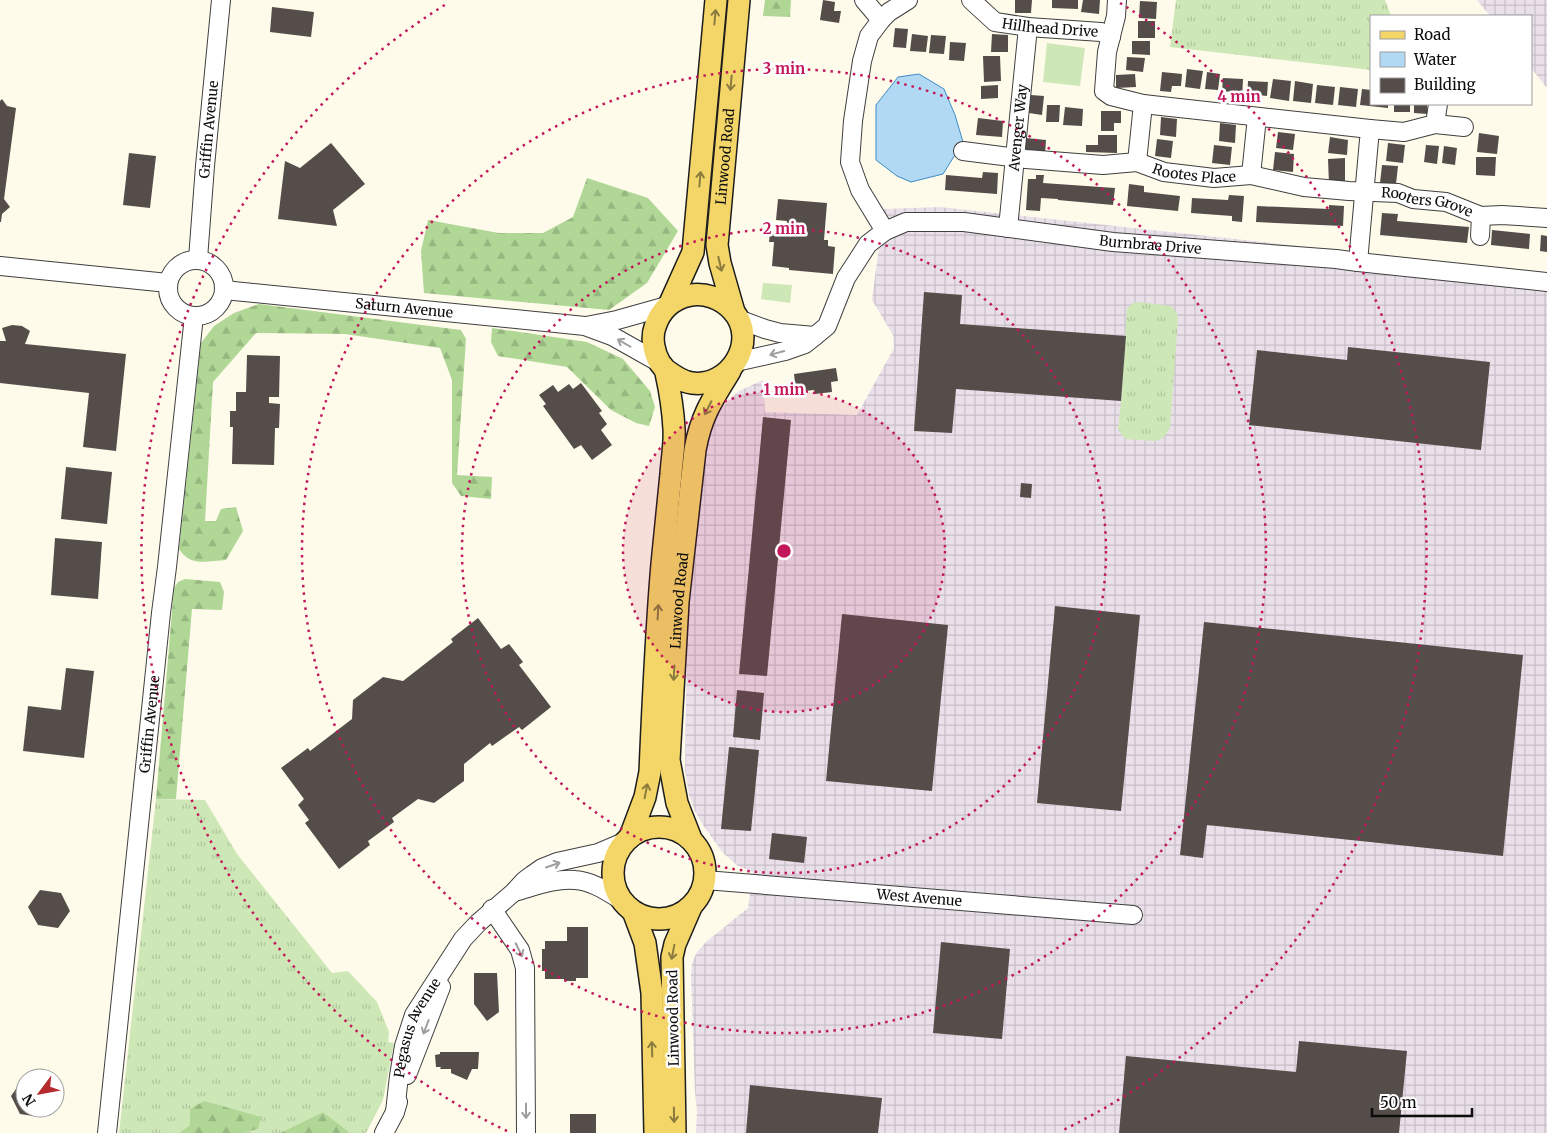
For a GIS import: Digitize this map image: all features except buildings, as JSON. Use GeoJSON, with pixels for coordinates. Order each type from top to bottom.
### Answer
{"type":"FeatureCollection","features":[{"type":"Feature","properties":{"kind":"main road","name":"Linwood Road"},"geometry":{"type":"LineString","coordinates":[[668,305],[693,252],[716,0]]}},
{"type":"Feature","properties":{"kind":"main road","name":"Linwood Road"},"geometry":{"type":"LineString","coordinates":[[736,315],[720,263],[717,245],[739,0]]}},
{"type":"Feature","properties":{"kind":"main road"},"geometry":{"type":"LineString","coordinates":[[710,295],[723,302],[736,315],[743,339],[740,354],[722,377],[707,382],[692,383],[678,379],[663,366],[653,343],[654,328],[660,314],[668,305],[682,296],[710,295]]}},
{"type":"Feature","properties":{"kind":"main road","name":"Linwood Road"},"geometry":{"type":"LineString","coordinates":[[691,839],[677,803],[669,760],[678,602],[694,450],[698,432],[704,413],[734,364]]}},
{"type":"Feature","properties":{"kind":"main road","name":"Linwood Road"},"geometry":{"type":"LineString","coordinates":[[627,840],[645,797],[650,772],[658,603],[674,431],[663,366]]}},
{"type":"Feature","properties":{"kind":"main road"},"geometry":{"type":"LineString","coordinates":[[650,827],[665,827],[679,831],[691,839],[700,851],[705,865],[705,880],[700,895],[691,907],[678,916],[662,920],[647,918],[627,906],[614,886],[613,870],[616,855],[627,840],[636,833],[650,827]]}},
{"type":"Feature","properties":{"kind":"main road","name":"Linwood Road"},"geometry":{"type":"LineString","coordinates":[[627,906],[645,943],[650,978],[655,1133]]}},
{"type":"Feature","properties":{"kind":"main road","name":"Linwood Road"},"geometry":{"type":"LineString","coordinates":[[675,1133],[672,957],[675,944],[691,907]]}},
{"type":"Feature","properties":{"kind":"street","name":"Griffin Avenue"},"geometry":{"type":"LineString","coordinates":[[198,259],[221,0]]}},
{"type":"Feature","properties":{"kind":"street"},"geometry":{"type":"LineString","coordinates":[[864,0],[881,20]]}},
{"type":"Feature","properties":{"kind":"street"},"geometry":{"type":"LineString","coordinates":[[885,231],[860,190],[850,162],[853,121],[862,61],[869,36],[889,12],[908,0]]}},
{"type":"Feature","properties":{"kind":"street","name":"Hillhead Drive"},"geometry":{"type":"LineString","coordinates":[[971,0],[987,6],[995,22],[1028,27],[1101,32],[1111,38],[1107,52],[1104,91],[1110,96],[1143,104],[1370,130],[1404,132],[1435,124],[1464,127]]}},
{"type":"Feature","properties":{"kind":"street"},"geometry":{"type":"LineString","coordinates":[[1111,38],[1116,16],[1117,0]]}},
{"type":"Feature","properties":{"kind":"street","name":"Avenger Way"},"geometry":{"type":"LineString","coordinates":[[1008,228],[1021,158],[1028,27]]}},
{"type":"Feature","properties":{"kind":"street","name":"Rootes Place"},"geometry":{"type":"LineString","coordinates":[[1137,162],[1143,104]]}},
{"type":"Feature","properties":{"kind":"street"},"geometry":{"type":"LineString","coordinates":[[1435,124],[1438,105]]}},
{"type":"Feature","properties":{"kind":"street","name":"Rootes Place"},"geometry":{"type":"LineString","coordinates":[[1251,175],[1257,117]]}},
{"type":"Feature","properties":{"kind":"street"},"geometry":{"type":"LineString","coordinates":[[1358,262],[1357,192],[1370,130]]}},
{"type":"Feature","properties":{"kind":"street","name":"Rootes Place"},"geometry":{"type":"LineString","coordinates":[[963,151],[1103,165],[1137,162],[1164,172],[1214,178],[1251,175],[1304,187],[1357,192]]}},
{"type":"Feature","properties":{"kind":"street","name":"Rooters Grove"},"geometry":{"type":"LineString","coordinates":[[1357,192],[1398,193],[1413,198],[1446,202],[1481,216],[1502,215],[1547,218]]}},
{"type":"Feature","properties":{"kind":"street"},"geometry":{"type":"LineString","coordinates":[[1480,236],[1481,216]]}},
{"type":"Feature","properties":{"kind":"street","name":"Burnbrae Drive"},"geometry":{"type":"LineString","coordinates":[[734,364],[785,351],[805,344],[815,336],[827,326],[846,278],[868,244],[885,231],[906,222],[964,222],[1113,242],[1312,257],[1547,282]]}},
{"type":"Feature","properties":{"kind":"street"},"geometry":{"type":"LineString","coordinates":[[198,259],[206,261],[219,272],[223,280],[224,290],[219,304],[212,311],[194,316],[182,312],[175,306],[169,295],[168,283],[177,267],[198,259]]}},
{"type":"Feature","properties":{"kind":"street"},"geometry":{"type":"LineString","coordinates":[[0,266],[168,283]]}},
{"type":"Feature","properties":{"kind":"street","name":"Saturn Avenue"},"geometry":{"type":"LineString","coordinates":[[224,290],[586,326],[612,336],[663,366]]}},
{"type":"Feature","properties":{"kind":"street","name":"Saturn Avenue"},"geometry":{"type":"LineString","coordinates":[[586,326],[617,320],[668,305]]}},
{"type":"Feature","properties":{"kind":"street"},"geometry":{"type":"LineString","coordinates":[[736,315],[765,329],[780,333],[815,336]]}},
{"type":"Feature","properties":{"kind":"street","name":"Griffin Avenue"},"geometry":{"type":"LineString","coordinates":[[107,1133],[194,316]]}},
{"type":"Feature","properties":{"kind":"street","name":"Pegasus Avenue"},"geometry":{"type":"LineString","coordinates":[[384,1133],[396,1112],[414,1057],[454,952],[463,939],[524,881],[542,868],[557,862],[598,853],[627,840]]}},
{"type":"Feature","properties":{"kind":"street","name":"Pegasus Avenue"},"geometry":{"type":"LineString","coordinates":[[514,892],[553,882],[576,880],[598,887],[627,906]]}},
{"type":"Feature","properties":{"kind":"street","name":"West Avenue"},"geometry":{"type":"LineString","coordinates":[[705,880],[1133,915]]}},
{"type":"Feature","properties":{"kind":"street"},"geometry":{"type":"LineString","coordinates":[[492,910],[520,950],[525,968],[526,1133]]}},
{"type":"Feature","properties":{"kind":"shaded area"},"geometry":{"type":"Polygon","coordinates":[[[1477,0],[1547,0],[1547,88],[1532,69],[1532,15],[1489,15],[1477,0]]]}},
{"type":"Feature","properties":{"kind":"shaded area"},"geometry":{"type":"Polygon","coordinates":[[[940,207],[1547,273],[1547,1133],[696,1133],[697,1111],[692,963],[697,952],[706,942],[748,908],[753,872],[738,866],[723,853],[703,825],[689,795],[685,770],[687,636],[706,447],[710,430],[717,414],[727,402],[739,391],[763,380],[765,412],[857,415],[894,348],[893,335],[872,300],[884,209],[940,207]]]}},
{"type":"Feature","properties":{"kind":"green space"},"geometry":{"type":"Polygon","coordinates":[[[765,0],[791,0],[790,17],[763,16],[765,0]]]}},
{"type":"Feature","properties":{"kind":"green space"},"geometry":{"type":"Polygon","coordinates":[[[1176,0],[1385,0],[1391,15],[1370,15],[1370,70],[1170,47],[1176,0]]]}},
{"type":"Feature","properties":{"kind":"green space"},"geometry":{"type":"Polygon","coordinates":[[[1047,43],[1085,48],[1080,86],[1043,82],[1047,43]]]}},
{"type":"Feature","properties":{"kind":"green space"},"geometry":{"type":"Polygon","coordinates":[[[587,178],[648,198],[678,231],[647,283],[609,310],[424,293],[421,251],[428,220],[499,233],[543,233],[573,217],[587,178]]]}},
{"type":"Feature","properties":{"kind":"green space"},"geometry":{"type":"Polygon","coordinates":[[[763,283],[792,285],[790,303],[761,299],[763,283]]]}},
{"type":"Feature","properties":{"kind":"green space"},"geometry":{"type":"Polygon","coordinates":[[[1133,303],[1171,306],[1177,313],[1178,318],[1170,428],[1163,438],[1156,441],[1125,439],[1118,429],[1127,308],[1133,303]]]}},
{"type":"Feature","properties":{"kind":"green space"},"geometry":{"type":"Polygon","coordinates":[[[259,304],[461,330],[466,339],[457,475],[492,477],[491,499],[461,496],[452,483],[452,380],[440,348],[345,334],[256,333],[213,382],[205,521],[216,521],[221,509],[236,507],[243,531],[226,560],[200,562],[183,555],[179,549],[201,343],[214,326],[234,313],[259,304]]]}},
{"type":"Feature","properties":{"kind":"green space"},"geometry":{"type":"Polygon","coordinates":[[[492,328],[587,342],[623,359],[650,391],[655,407],[649,426],[636,423],[611,410],[567,367],[498,356],[491,342],[492,328]]]}},
{"type":"Feature","properties":{"kind":"green space"},"geometry":{"type":"Polygon","coordinates":[[[185,579],[220,582],[224,592],[222,610],[192,609],[176,799],[156,799],[174,588],[178,582],[185,579]]]}},
{"type":"Feature","properties":{"kind":"green space"},"geometry":{"type":"Polygon","coordinates":[[[156,799],[205,800],[237,854],[332,973],[348,971],[377,1002],[389,1032],[388,1042],[394,1043],[383,1100],[366,1133],[348,1133],[348,1131],[323,1112],[280,1133],[243,1133],[258,1129],[190,1125],[179,1133],[119,1133],[156,799]]]}},
{"type":"Feature","properties":{"kind":"green space"},"geometry":{"type":"Polygon","coordinates":[[[204,1101],[261,1117],[258,1129],[243,1133],[179,1133],[190,1125],[190,1109],[204,1101]]]}},
{"type":"Feature","properties":{"kind":"green space"},"geometry":{"type":"Polygon","coordinates":[[[323,1112],[348,1131],[348,1133],[280,1133],[323,1112]]]}},
{"type":"Feature","properties":{"kind":"water"},"geometry":{"type":"Polygon","coordinates":[[[919,74],[944,89],[955,115],[963,142],[943,174],[911,182],[897,176],[876,160],[876,105],[898,77],[919,74]]]}}]}
